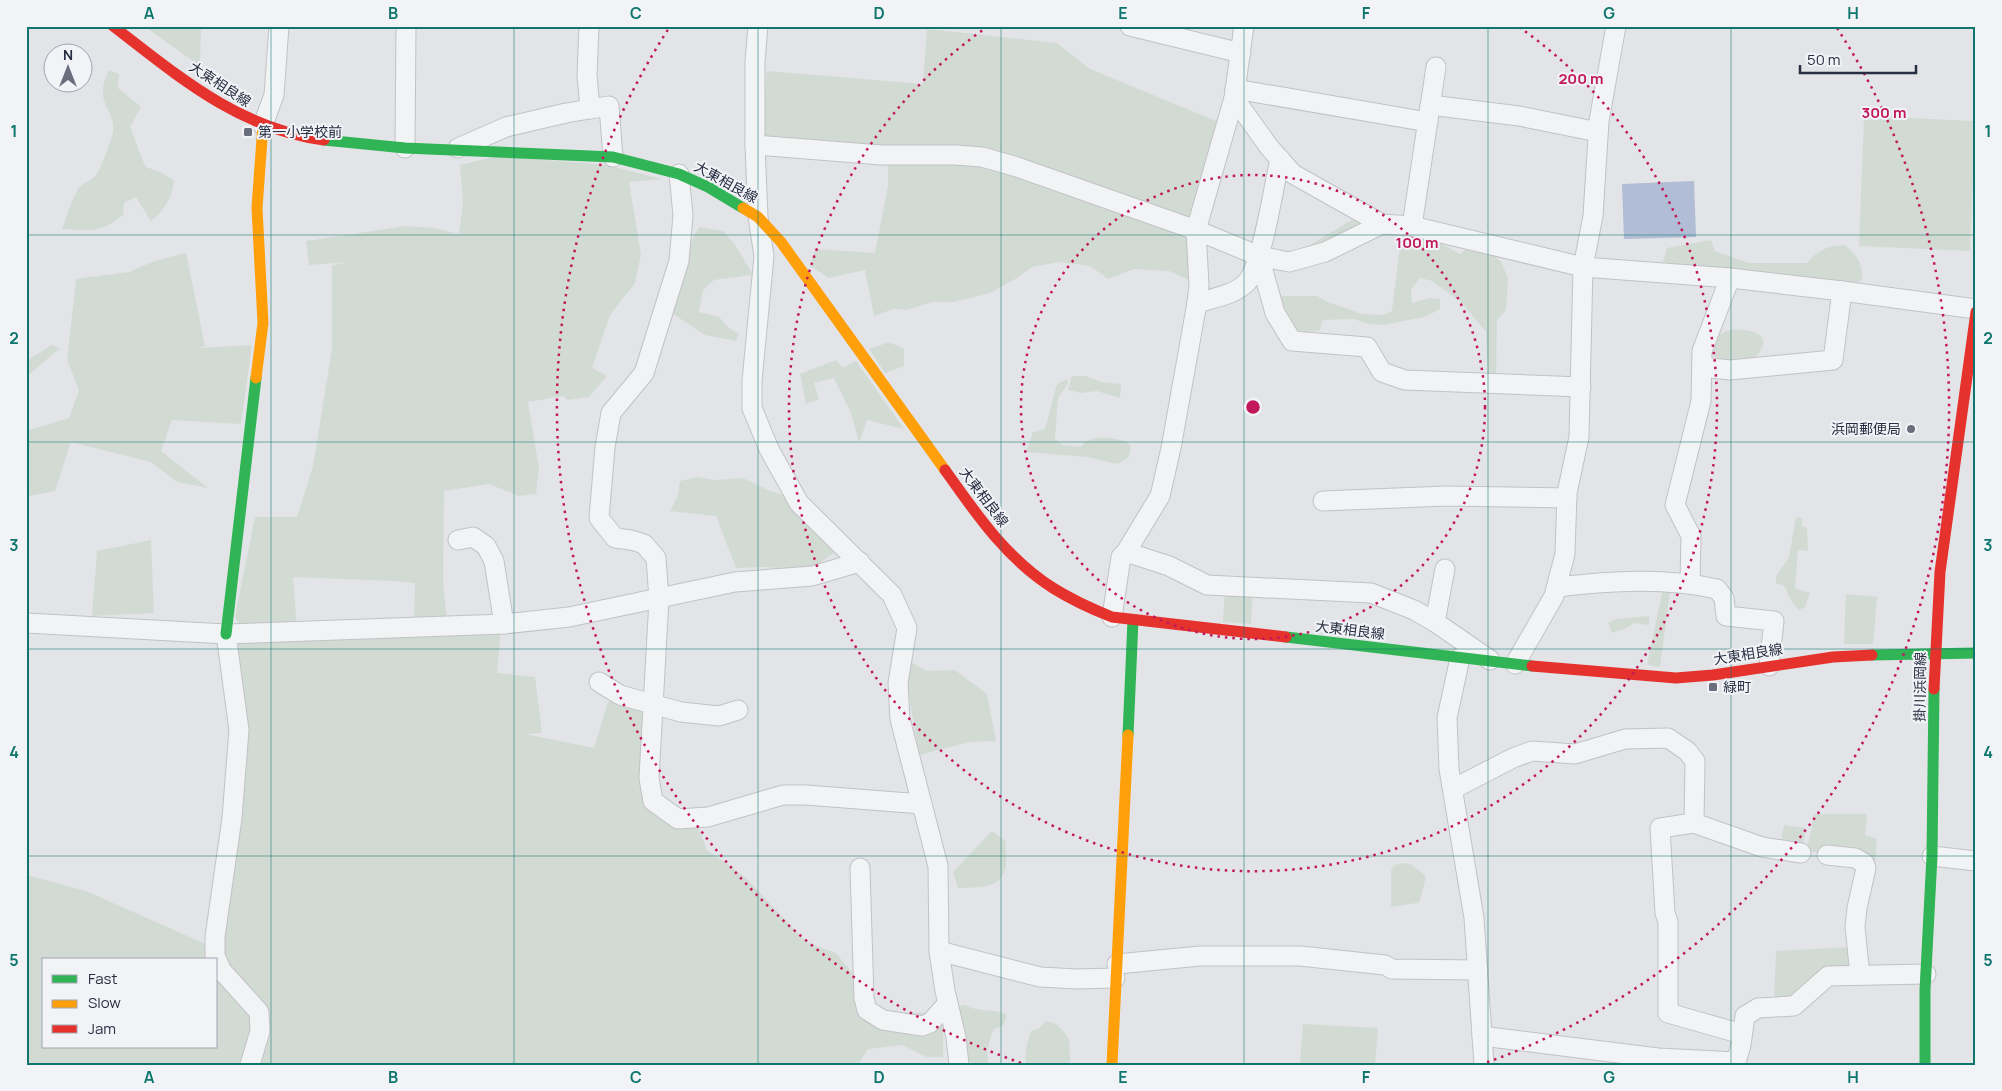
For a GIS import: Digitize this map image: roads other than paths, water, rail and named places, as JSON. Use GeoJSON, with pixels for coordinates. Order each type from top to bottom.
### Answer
{"type":"FeatureCollection","features":[{"type":"Feature","properties":{"kind":"main road","name":"大東相良線"},"geometry":{"type":"LineString","coordinates":[[113,26],[192,86],[228,110],[263,125],[307,138],[405,148],[612,156],[679,174],[708,187],[758,217],[781,242],[950,478],[1001,544],[1027,570],[1056,591],[1112,618],[1515,664],[1676,678],[1713,675],[1833,656],[1976,653]]}},
{"type":"Feature","properties":{"kind":"main road"},"geometry":{"type":"LineString","coordinates":[[226,634],[263,324],[257,208],[263,125]]}},
{"type":"Feature","properties":{"kind":"main road","name":"掛川浜岡線"},"geometry":{"type":"LineString","coordinates":[[1926,1065],[1926,974],[1932,856],[1935,653],[1940,572],[1976,310]]}},
{"type":"Feature","properties":{"kind":"main road"},"geometry":{"type":"LineString","coordinates":[[1112,1065],[1133,620]]}},
{"type":"Feature","properties":{"kind":"street"},"geometry":{"type":"LineString","coordinates":[[263,125],[274,95],[279,26]]}},
{"type":"Feature","properties":{"kind":"street"},"geometry":{"type":"LineString","coordinates":[[405,148],[406,26]]}},
{"type":"Feature","properties":{"kind":"street"},"geometry":{"type":"LineString","coordinates":[[589,26],[587,75],[590,110]]}},
{"type":"Feature","properties":{"kind":"street"},"geometry":{"type":"LineString","coordinates":[[758,26],[755,62],[755,145],[758,217],[764,256],[752,380],[752,408],[769,449],[799,503],[892,594],[907,628],[898,682],[900,719],[938,866],[939,950],[956,1037],[959,1065]]}},
{"type":"Feature","properties":{"kind":"street"},"geometry":{"type":"LineString","coordinates":[[1130,26],[1241,53]]}},
{"type":"Feature","properties":{"kind":"street"},"geometry":{"type":"LineString","coordinates":[[1112,618],[1120,557],[1126,552],[1160,496],[1171,448],[1197,303],[1199,285],[1196,230],[1235,94],[1244,26]]}},
{"type":"Feature","properties":{"kind":"street"},"geometry":{"type":"LineString","coordinates":[[1515,664],[1554,596],[1565,554],[1567,498],[1579,437],[1583,267],[1594,216],[1598,132],[1616,26]]}},
{"type":"Feature","properties":{"kind":"street"},"geometry":{"type":"LineString","coordinates":[[1412,226],[1436,67]]}},
{"type":"Feature","properties":{"kind":"street"},"geometry":{"type":"LineString","coordinates":[[1235,94],[1429,113],[1519,116],[1598,132]]}},
{"type":"Feature","properties":{"kind":"street"},"geometry":{"type":"LineString","coordinates":[[1235,94],[1269,147],[1293,174],[1382,224],[1412,226],[1583,267],[1730,278],[1842,290],[1976,310]]}},
{"type":"Feature","properties":{"kind":"street"},"geometry":{"type":"LineString","coordinates":[[453,150],[506,127],[566,113],[609,106],[612,156]]}},
{"type":"Feature","properties":{"kind":"street"},"geometry":{"type":"LineString","coordinates":[[755,145],[881,155],[982,157],[1014,166],[1196,230],[1259,256],[1289,262],[1325,252],[1382,224]]}},
{"type":"Feature","properties":{"kind":"street"},"geometry":{"type":"LineString","coordinates":[[1197,303],[1231,293],[1248,282],[1259,256],[1280,159]]}},
{"type":"Feature","properties":{"kind":"street"},"geometry":{"type":"LineString","coordinates":[[679,174],[683,215],[680,261],[644,373],[612,413],[605,447],[599,518],[615,538],[644,544],[656,558],[659,599],[649,778],[653,801],[678,819],[708,817],[783,795],[922,804]]}},
{"type":"Feature","properties":{"kind":"street"},"geometry":{"type":"LineString","coordinates":[[1259,256],[1275,313],[1292,341],[1367,347],[1382,372],[1405,380],[1581,387]]}},
{"type":"Feature","properties":{"kind":"street"},"geometry":{"type":"LineString","coordinates":[[1690,582],[1691,536],[1675,505],[1701,401],[1702,352],[1730,278]]}},
{"type":"Feature","properties":{"kind":"street"},"geometry":{"type":"LineString","coordinates":[[1702,367],[1730,370],[1834,360],[1842,290]]}},
{"type":"Feature","properties":{"kind":"street"},"geometry":{"type":"LineString","coordinates":[[1323,502],[1446,496],[1567,498]]}},
{"type":"Feature","properties":{"kind":"street"},"geometry":{"type":"LineString","coordinates":[[458,540],[473,537],[486,546],[494,561],[504,624]]}},
{"type":"Feature","properties":{"kind":"street"},"geometry":{"type":"LineString","coordinates":[[1126,552],[1169,566],[1207,585],[1370,593],[1414,610],[1435,622],[1490,661]]}},
{"type":"Feature","properties":{"kind":"street"},"geometry":{"type":"LineString","coordinates":[[26,623],[226,634],[504,624],[568,618],[734,582],[812,576],[860,562]]}},
{"type":"Feature","properties":{"kind":"street"},"geometry":{"type":"LineString","coordinates":[[1435,622],[1445,569]]}},
{"type":"Feature","properties":{"kind":"street"},"geometry":{"type":"LineString","coordinates":[[1556,587],[1610,581],[1690,582],[1717,589],[1724,598],[1726,616],[1774,621],[1769,666]]}},
{"type":"Feature","properties":{"kind":"street"},"geometry":{"type":"LineString","coordinates":[[216,958],[215,937],[232,818],[239,730],[226,634]]}},
{"type":"Feature","properties":{"kind":"street"},"geometry":{"type":"LineString","coordinates":[[1460,658],[1447,718],[1449,769],[1474,918],[1484,1065]]}},
{"type":"Feature","properties":{"kind":"street"},"geometry":{"type":"LineString","coordinates":[[599,682],[620,695],[680,712],[720,716],[738,710]]}},
{"type":"Feature","properties":{"kind":"street"},"geometry":{"type":"LineString","coordinates":[[1453,789],[1513,758],[1532,751],[1575,754],[1624,739],[1668,738],[1687,751],[1695,761],[1694,823]]}},
{"type":"Feature","properties":{"kind":"street"},"geometry":{"type":"LineString","coordinates":[[1742,1034],[1668,1013],[1668,922],[1665,914],[1660,828],[1694,823],[1762,847],[1800,853]]}},
{"type":"Feature","properties":{"kind":"street"},"geometry":{"type":"LineString","coordinates":[[1827,855],[1855,858],[1864,863],[1866,868],[1855,927],[1860,975]]}},
{"type":"Feature","properties":{"kind":"street"},"geometry":{"type":"LineString","coordinates":[[1932,856],[1976,861]]}},
{"type":"Feature","properties":{"kind":"street"},"geometry":{"type":"LineString","coordinates":[[860,868],[864,998],[867,1010],[883,1020],[922,1026],[930,1023],[948,1003]]}},
{"type":"Feature","properties":{"kind":"street"},"geometry":{"type":"LineString","coordinates":[[939,950],[1040,976],[1077,979],[1200,956],[1300,956],[1385,965],[1392,968],[1478,970]]}},
{"type":"Feature","properties":{"kind":"street"},"geometry":{"type":"LineString","coordinates":[[218,962],[222,971],[259,1012],[260,1030],[250,1065]]}},
{"type":"Feature","properties":{"kind":"street"},"geometry":{"type":"LineString","coordinates":[[1482,1036],[1658,1058],[1736,1062],[1745,1016],[1758,1008],[1794,1006],[1828,976],[1926,974]]}},
{"type":"Feature","properties":{"kind":"water"},"geometry":{"type":"Polygon","coordinates":[[[1694,181],[1696,237],[1624,239],[1622,184],[1694,181]]]}},
{"type":"Feature","properties":{"kind":"place","name":"第一小学校前"},"geometry":{"type":"Point","coordinates":[248,132]}},
{"type":"Feature","properties":{"kind":"place","name":"浜岡郵便局"},"geometry":{"type":"Point","coordinates":[1911,429]}},
{"type":"Feature","properties":{"kind":"place","name":"緑町"},"geometry":{"type":"Point","coordinates":[1713,687]}}]}
